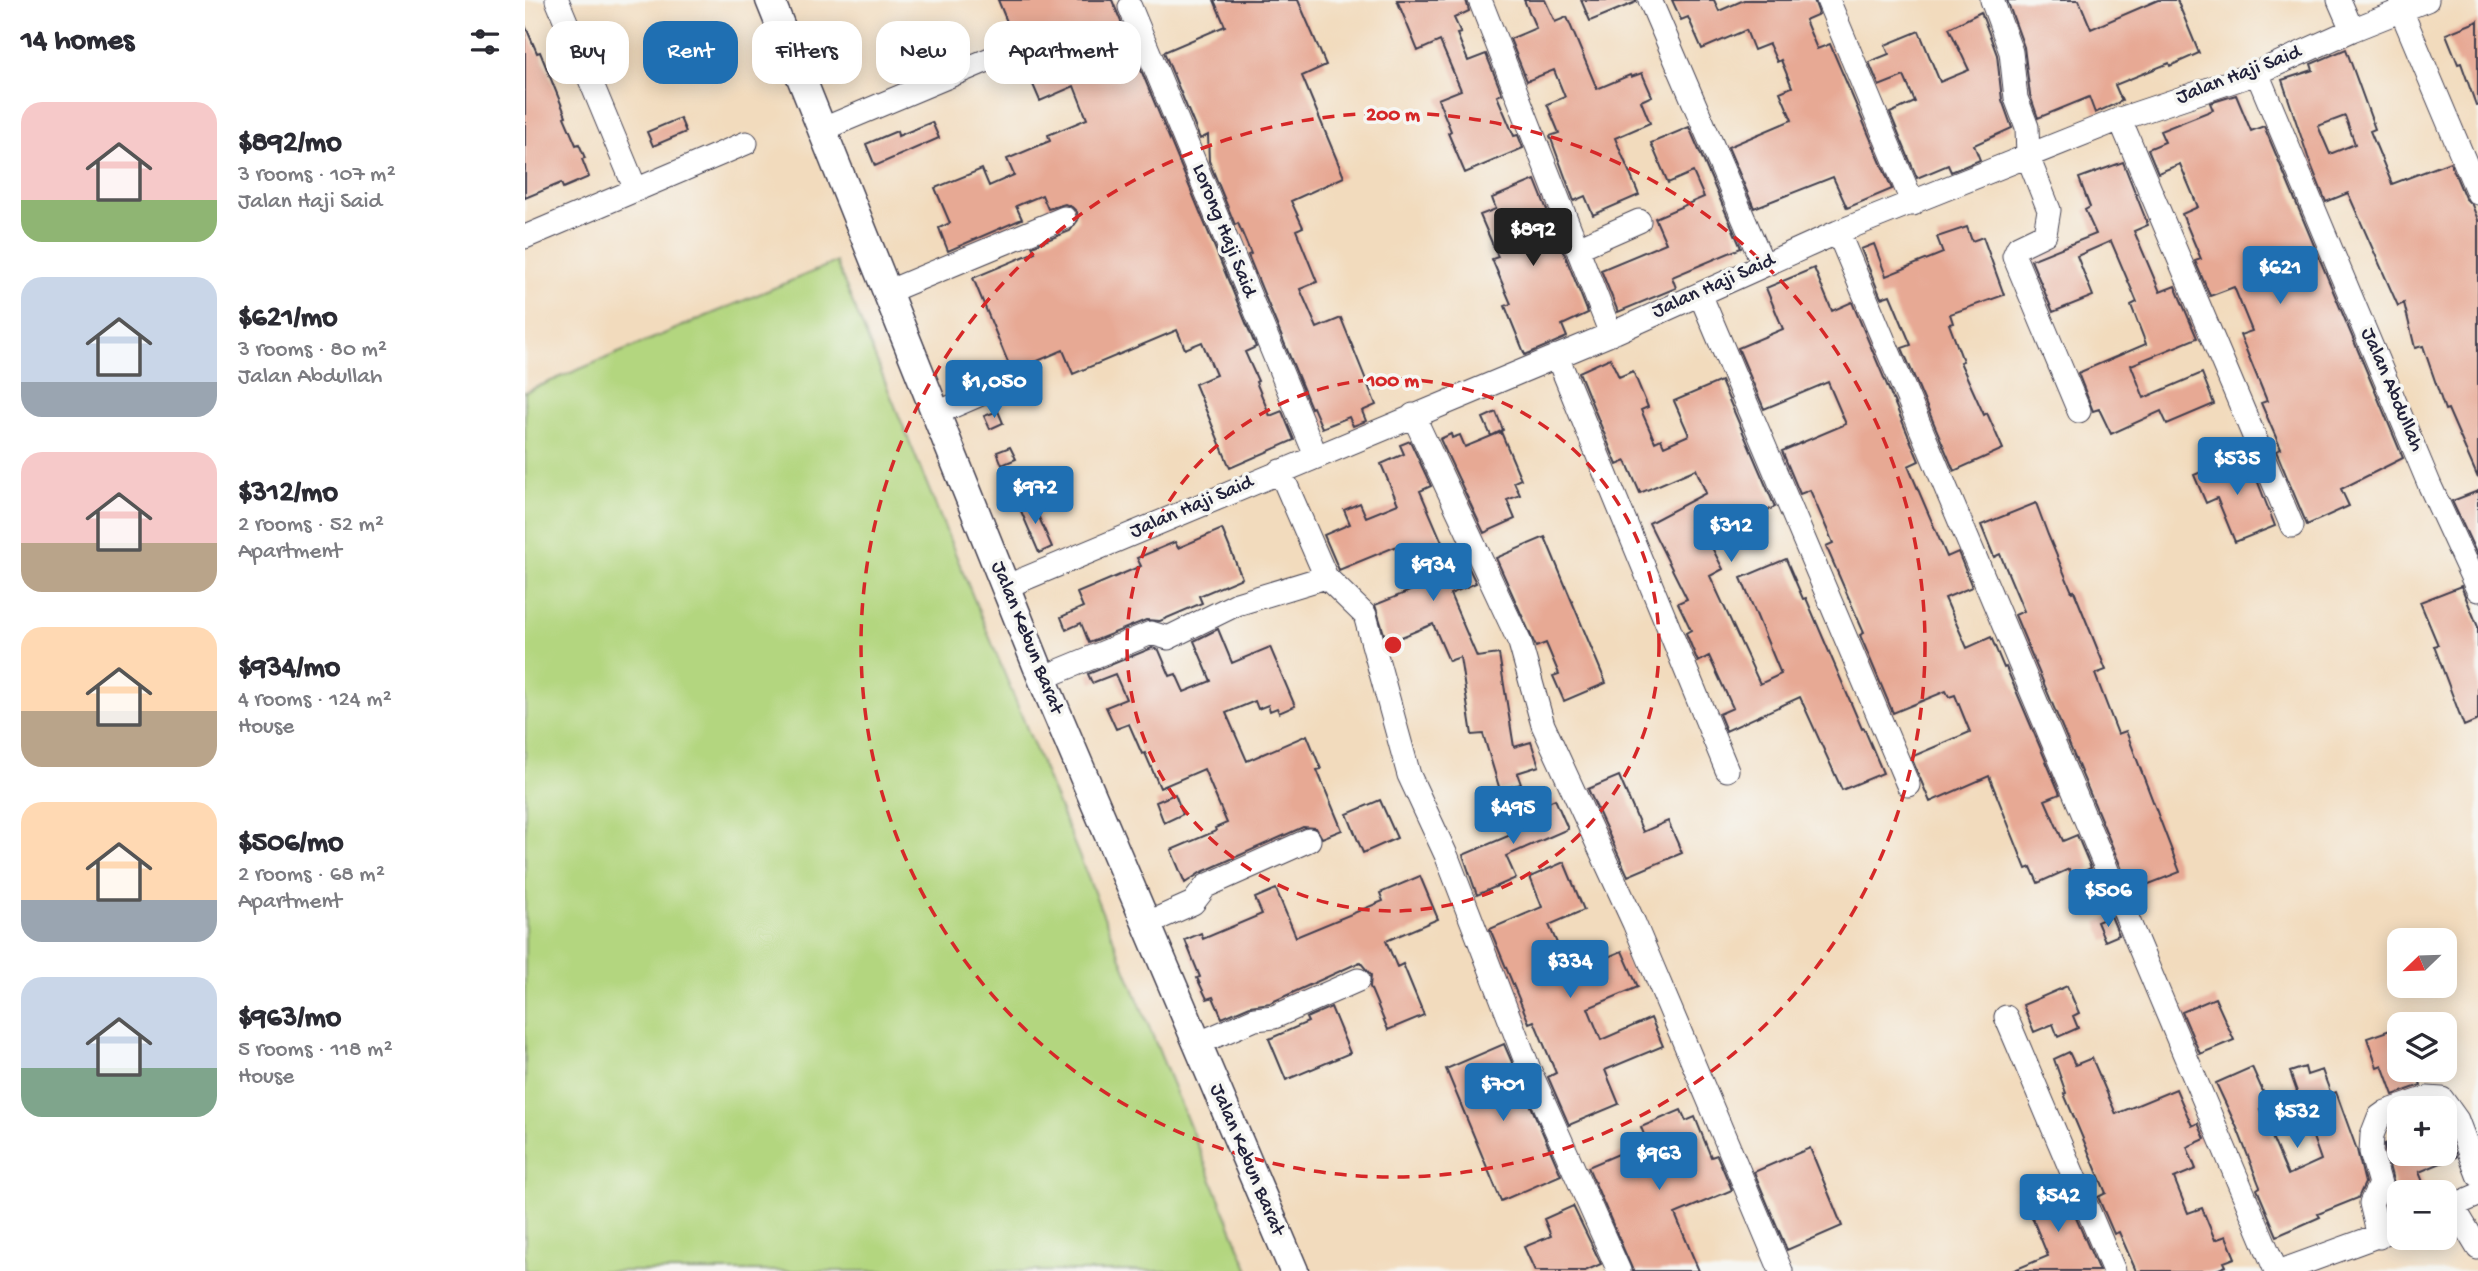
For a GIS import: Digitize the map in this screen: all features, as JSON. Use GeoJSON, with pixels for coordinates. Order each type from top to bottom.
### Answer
{"type":"FeatureCollection","features":[{"type":"Feature","properties":{"kind":"main road","name":"Jalan Kebun Barat"},"geometry":{"type":"LineString","coordinates":[[771,0],[1042,678],[1294,1271]]}},
{"type":"Feature","properties":{"kind":"street"},"geometry":{"type":"LineString","coordinates":[[557,0],[636,190]]}},
{"type":"Feature","properties":{"kind":"street"},"geometry":{"type":"LineString","coordinates":[[1480,0],[1611,334]]}},
{"type":"Feature","properties":{"kind":"street"},"geometry":{"type":"LineString","coordinates":[[1650,0],[1763,264]]}},
{"type":"Feature","properties":{"kind":"street"},"geometry":{"type":"LineString","coordinates":[[1828,0],[1913,204]]}},
{"type":"Feature","properties":{"kind":"street"},"geometry":{"type":"LineString","coordinates":[[1992,0],[2011,52],[2016,98],[2027,127],[2028,157],[2049,210],[2045,234],[2018,247],[2014,256],[2079,411]]}},
{"type":"Feature","properties":{"kind":"street"},"geometry":{"type":"LineString","coordinates":[[2339,0],[2352,30]]}},
{"type":"Feature","properties":{"kind":"street","name":"Jalan Haji Said"},"geometry":{"type":"LineString","coordinates":[[1005,587],[1611,334],[1838,232],[2120,119],[2257,73],[2427,0]]}},
{"type":"Feature","properties":{"kind":"street","name":"Lorong Haji Said"},"geometry":{"type":"LineString","coordinates":[[1130,6],[1316,456]]}},
{"type":"Feature","properties":{"kind":"street"},"geometry":{"type":"LineString","coordinates":[[2401,10],[2478,193]]}},
{"type":"Feature","properties":{"kind":"street"},"geometry":{"type":"LineString","coordinates":[[823,130],[984,62]]}},
{"type":"Feature","properties":{"kind":"street","name":"Jalan Abdullah"},"geometry":{"type":"LineString","coordinates":[[2257,73],[2430,486],[2478,590]]}},
{"type":"Feature","properties":{"kind":"street"},"geometry":{"type":"LineString","coordinates":[[2120,119],[2293,526]]}},
{"type":"Feature","properties":{"kind":"street"},"geometry":{"type":"LineString","coordinates":[[525,237],[746,143]]}},
{"type":"Feature","properties":{"kind":"street"},"geometry":{"type":"LineString","coordinates":[[887,292],[1064,218]]}},
{"type":"Feature","properties":{"kind":"street"},"geometry":{"type":"LineString","coordinates":[[1578,248],[1639,222]]}},
{"type":"Feature","properties":{"kind":"street"},"geometry":{"type":"LineString","coordinates":[[1838,232],[2276,1271]]}},
{"type":"Feature","properties":{"kind":"street"},"geometry":{"type":"LineString","coordinates":[[1700,294],[1908,785]]}},
{"type":"Feature","properties":{"kind":"street"},"geometry":{"type":"LineString","coordinates":[[1557,356],[1727,770]]}},
{"type":"Feature","properties":{"kind":"street"},"geometry":{"type":"LineString","coordinates":[[937,413],[988,391]]}},
{"type":"Feature","properties":{"kind":"street"},"geometry":{"type":"LineString","coordinates":[[1413,415],[1520,643],[1543,725],[1634,923],[1781,1271]]}},
{"type":"Feature","properties":{"kind":"street"},"geometry":{"type":"LineString","coordinates":[[1280,471],[1326,577],[1365,615],[1409,775],[1447,857],[1529,1069],[1619,1271]]}},
{"type":"Feature","properties":{"kind":"street"},"geometry":{"type":"LineString","coordinates":[[1042,678],[1151,633],[1168,638],[1237,604],[1326,577]]}},
{"type":"Feature","properties":{"kind":"street"},"geometry":{"type":"LineString","coordinates":[[1146,924],[1193,903],[1206,886],[1309,841]]}},
{"type":"Feature","properties":{"kind":"street"},"geometry":{"type":"LineString","coordinates":[[1197,1044],[1255,1019],[1274,1017],[1358,980]]}},
{"type":"Feature","properties":{"kind":"street"},"geometry":{"type":"LineString","coordinates":[[2006,1017],[2114,1271]]}},
{"type":"Feature","properties":{"kind":"street"},"geometry":{"type":"LineString","coordinates":[[2387,1230],[2371,1203],[2380,1184],[2371,1152],[2372,1135],[2379,1117],[2386,1112],[2427,1098],[2442,1099],[2457,1120],[2478,1175]]}},
{"type":"Feature","properties":{"kind":"street"},"geometry":{"type":"LineString","coordinates":[[2457,1204],[2478,1195]]}},
{"type":"Feature","properties":{"kind":"street"},"geometry":{"type":"LineString","coordinates":[[2457,1218],[2478,1248]]}},
{"type":"Feature","properties":{"kind":"street"},"geometry":{"type":"LineString","coordinates":[[2281,1271],[2387,1234]]}},
{"type":"Feature","properties":{"kind":"green space"},"geometry":{"type":"Polygon","coordinates":[[[836,262],[1249,1271],[525,1271],[525,392],[836,262]]]}},
{"type":"Feature","properties":{"kind":"building"},"geometry":{"type":"Polygon","coordinates":[[[998,0],[1112,0],[1121,21],[1007,21],[998,0]]]}},
{"type":"Feature","properties":{"kind":"building"},"geometry":{"type":"Polygon","coordinates":[[[1214,0],[1298,0],[1326,65],[1302,76],[1344,177],[1291,201],[1303,227],[1296,230],[1317,282],[1300,289],[1317,328],[1341,318],[1376,405],[1362,411],[1366,421],[1353,426],[1349,417],[1322,428],[1313,407],[1311,408],[1248,255],[1251,254],[1238,223],[1235,225],[1209,161],[1208,135],[1200,139],[1164,52],[1225,26],[1214,0]]]}},
{"type":"Feature","properties":{"kind":"building"},"geometry":{"type":"Polygon","coordinates":[[[1397,0],[1466,0],[1469,11],[1454,18],[1461,33],[1457,34],[1468,61],[1486,54],[1502,94],[1497,96],[1514,136],[1518,135],[1523,148],[1465,173],[1448,133],[1451,131],[1438,99],[1461,90],[1440,41],[1418,51],[1397,0]]]}},
{"type":"Feature","properties":{"kind":"building"},"geometry":{"type":"Polygon","coordinates":[[[1524,0],[1545,0],[1555,22],[1567,17],[1597,89],[1630,75],[1631,77],[1642,73],[1652,96],[1641,101],[1650,123],[1615,138],[1639,195],[1593,215],[1585,196],[1574,201],[1550,136],[1559,133],[1547,104],[1565,97],[1554,70],[1527,81],[1510,39],[1536,28],[1524,0]]]}},
{"type":"Feature","properties":{"kind":"building"},"geometry":{"type":"Polygon","coordinates":[[[1581,0],[1636,0],[1636,2],[1590,21],[1581,0]]]}},
{"type":"Feature","properties":{"kind":"building"},"geometry":{"type":"Polygon","coordinates":[[[1672,0],[1714,0],[1719,11],[1744,0],[1814,0],[1819,14],[1805,20],[1817,49],[1830,44],[1892,189],[1847,208],[1833,177],[1754,208],[1728,147],[1792,120],[1780,92],[1792,87],[1781,60],[1777,62],[1769,44],[1754,50],[1746,30],[1702,49],[1688,17],[1681,20],[1672,0]]]}},
{"type":"Feature","properties":{"kind":"building"},"geometry":{"type":"Polygon","coordinates":[[[2007,0],[2079,0],[2091,29],[2158,0],[2177,0],[2199,53],[2115,85],[2122,101],[2095,113],[2089,97],[2038,118],[2030,95],[2024,47],[2007,0]]]}},
{"type":"Feature","properties":{"kind":"building"},"geometry":{"type":"Polygon","coordinates":[[[1981,12],[1997,55],[2002,100],[2012,128],[1974,145],[1980,160],[1951,172],[1948,165],[1917,178],[1890,113],[1915,102],[1904,76],[1879,86],[1869,62],[1889,54],[1885,45],[1919,31],[1940,82],[1969,70],[1949,28],[1981,12]]]}},
{"type":"Feature","properties":{"kind":"building"},"geometry":{"type":"Polygon","coordinates":[[[2478,21],[2476,105],[2461,63],[2458,64],[2446,34],[2478,21]]]}},
{"type":"Feature","properties":{"kind":"building"},"geometry":{"type":"Polygon","coordinates":[[[525,25],[546,67],[546,84],[553,84],[576,145],[579,144],[585,158],[582,159],[589,177],[563,188],[561,183],[525,198],[525,25]]]}},
{"type":"Feature","properties":{"kind":"building"},"geometry":{"type":"Polygon","coordinates":[[[2346,49],[2375,129],[2370,131],[2392,184],[2450,162],[2465,198],[2472,205],[2478,220],[2478,478],[2448,409],[2445,410],[2423,346],[2415,348],[2404,303],[2398,306],[2348,193],[2326,202],[2282,80],[2313,70],[2311,64],[2346,49]],[[2345,116],[2318,126],[2330,154],[2355,144],[2345,116]]]}},
{"type":"Feature","properties":{"kind":"building"},"geometry":{"type":"Polygon","coordinates":[[[1141,70],[1256,347],[1245,352],[1270,416],[1282,411],[1294,440],[1230,468],[1195,384],[1216,375],[1202,342],[1185,349],[1177,330],[1073,374],[1063,350],[1012,372],[973,278],[1035,252],[1032,246],[1070,231],[1078,220],[1077,212],[1065,204],[1048,209],[1042,195],[1016,206],[1022,219],[948,251],[939,228],[950,223],[935,188],[982,169],[989,186],[1014,175],[1007,159],[1050,141],[1048,135],[1087,119],[1074,86],[1040,101],[1033,84],[1141,84],[1141,70]]]}},
{"type":"Feature","properties":{"kind":"building"},"geometry":{"type":"Polygon","coordinates":[[[2236,95],[2251,131],[2264,126],[2403,458],[2341,489],[2349,506],[2307,525],[2276,451],[2281,449],[2261,403],[2267,401],[2240,335],[2252,331],[2234,287],[2210,296],[2195,261],[2201,259],[2182,214],[2198,207],[2180,164],[2158,173],[2148,149],[2165,142],[2160,131],[2213,110],[2210,103],[2236,95]]]}},
{"type":"Feature","properties":{"kind":"building"},"geometry":{"type":"Polygon","coordinates":[[[680,118],[686,132],[653,146],[647,132],[680,118]]]}},
{"type":"Feature","properties":{"kind":"building"},"geometry":{"type":"Polygon","coordinates":[[[932,122],[939,138],[875,166],[866,144],[897,131],[898,136],[932,122]]]}},
{"type":"Feature","properties":{"kind":"building"},"geometry":{"type":"Polygon","coordinates":[[[1689,127],[1741,248],[1672,277],[1676,288],[1618,312],[1601,270],[1666,243],[1655,218],[1704,197],[1693,172],[1668,183],[1651,143],[1689,127]]]}},
{"type":"Feature","properties":{"kind":"building"},"geometry":{"type":"Polygon","coordinates":[[[2123,162],[2148,225],[2134,231],[2160,292],[2175,286],[2197,338],[2131,365],[2144,398],[2202,373],[2214,404],[2167,424],[2161,411],[2111,434],[2099,409],[2093,411],[2078,373],[2146,344],[2131,305],[2137,302],[2111,241],[2077,256],[2093,296],[2053,312],[2031,260],[2096,234],[2085,210],[2090,207],[2079,178],[2123,162]]]}},
{"type":"Feature","properties":{"kind":"building"},"geometry":{"type":"Polygon","coordinates":[[[1535,180],[1588,313],[1562,325],[1567,337],[1525,355],[1505,306],[1511,304],[1492,259],[1498,257],[1480,215],[1496,209],[1492,198],[1535,180]]]}},
{"type":"Feature","properties":{"kind":"building"},"geometry":{"type":"Polygon","coordinates":[[[1967,227],[1972,241],[1983,237],[2004,295],[1950,314],[1953,323],[1949,324],[1963,361],[1960,362],[2003,449],[1954,471],[1902,348],[1911,345],[1890,295],[1881,298],[1861,249],[1874,244],[1886,276],[1943,253],[1937,237],[1967,227]]]}},
{"type":"Feature","properties":{"kind":"building"},"geometry":{"type":"Polygon","coordinates":[[[1814,268],[1832,311],[1852,302],[1919,461],[1908,466],[1947,557],[1958,552],[1972,587],[1945,598],[1967,648],[1991,637],[2060,794],[2045,800],[2063,841],[2077,835],[2091,868],[2073,876],[2069,869],[2038,883],[2031,867],[2026,869],[1989,776],[1930,802],[1911,757],[1970,732],[1955,695],[1949,697],[1946,691],[1893,713],[1860,635],[1864,633],[1826,546],[1833,543],[1810,490],[1800,494],[1782,451],[1846,424],[1828,382],[1764,409],[1738,348],[1783,329],[1766,288],[1814,268]]]}},
{"type":"Feature","properties":{"kind":"building"},"geometry":{"type":"Polygon","coordinates":[[[1610,358],[1619,377],[1633,371],[1648,407],[1641,410],[1655,442],[1661,439],[1664,446],[1689,435],[1674,401],[1721,381],[1775,507],[1706,536],[1723,569],[1710,576],[1760,684],[1781,674],[1741,578],[1786,559],[1803,599],[1806,598],[1883,773],[1842,790],[1800,697],[1726,731],[1719,714],[1733,708],[1709,656],[1698,662],[1686,633],[1691,630],[1678,603],[1687,599],[1649,523],[1706,493],[1696,469],[1640,493],[1626,461],[1617,465],[1579,372],[1610,358]]]}},
{"type":"Feature","properties":{"kind":"building"},"geometry":{"type":"Polygon","coordinates":[[[998,411],[1003,423],[990,429],[984,416],[998,411]]]}},
{"type":"Feature","properties":{"kind":"building"},"geometry":{"type":"Polygon","coordinates":[[[1496,412],[1503,430],[1491,436],[1483,418],[1496,412]]]}},
{"type":"Feature","properties":{"kind":"building"},"geometry":{"type":"Polygon","coordinates":[[[1501,432],[1521,479],[1514,482],[1520,495],[1507,500],[1515,519],[1484,533],[1440,439],[1451,434],[1452,438],[1460,435],[1465,447],[1501,432]]]}},
{"type":"Feature","properties":{"kind":"building"},"geometry":{"type":"Polygon","coordinates":[[[1410,441],[1431,486],[1420,491],[1450,561],[1453,559],[1455,564],[1465,560],[1476,583],[1450,594],[1477,657],[1499,654],[1514,747],[1531,742],[1539,766],[1517,773],[1521,784],[1500,790],[1483,734],[1472,735],[1460,657],[1449,661],[1433,624],[1387,643],[1375,605],[1415,589],[1397,546],[1339,570],[1324,535],[1350,524],[1344,510],[1360,503],[1366,517],[1398,504],[1381,464],[1404,454],[1400,445],[1410,441]]]}},
{"type":"Feature","properties":{"kind":"building"},"geometry":{"type":"Polygon","coordinates":[[[1010,447],[1016,459],[1002,465],[997,452],[1010,447]]]}},
{"type":"Feature","properties":{"kind":"building"},"geometry":{"type":"Polygon","coordinates":[[[2243,454],[2247,463],[2250,462],[2275,526],[2235,542],[2217,498],[2206,503],[2194,475],[2243,454]]]}},
{"type":"Feature","properties":{"kind":"building"},"geometry":{"type":"Polygon","coordinates":[[[1023,472],[1028,485],[1015,491],[1009,478],[1023,472]]]}},
{"type":"Feature","properties":{"kind":"building"},"geometry":{"type":"Polygon","coordinates":[[[2478,491],[2478,557],[2452,501],[2478,491]]]}},
{"type":"Feature","properties":{"kind":"building"},"geometry":{"type":"Polygon","coordinates":[[[1031,499],[1052,547],[1039,553],[1018,504],[1031,499]]]}},
{"type":"Feature","properties":{"kind":"building"},"geometry":{"type":"Polygon","coordinates":[[[2036,503],[2106,670],[2095,674],[2118,734],[2126,731],[2180,872],[2131,891],[2015,615],[2024,611],[2000,554],[1994,557],[1981,525],[2036,503]]]}},
{"type":"Feature","properties":{"kind":"building"},"geometry":{"type":"Polygon","coordinates":[[[1222,529],[1242,578],[1199,596],[1202,603],[1160,621],[1146,620],[1089,643],[1081,623],[1066,630],[1061,617],[1083,607],[1077,593],[1141,566],[1137,558],[1175,542],[1178,548],[1222,529]]]}},
{"type":"Feature","properties":{"kind":"building"},"geometry":{"type":"Polygon","coordinates":[[[1545,537],[1606,683],[1564,701],[1553,676],[1559,674],[1546,643],[1536,647],[1496,558],[1545,537]]]}},
{"type":"Feature","properties":{"kind":"building"},"geometry":{"type":"Polygon","coordinates":[[[2461,586],[2478,627],[2478,720],[2464,726],[2434,646],[2438,645],[2420,602],[2461,586]]]}},
{"type":"Feature","properties":{"kind":"building"},"geometry":{"type":"Polygon","coordinates":[[[1218,629],[1232,663],[1270,647],[1295,706],[1279,713],[1277,708],[1270,711],[1268,705],[1258,709],[1255,701],[1226,713],[1247,761],[1307,735],[1321,769],[1317,770],[1342,830],[1322,838],[1316,828],[1303,827],[1200,873],[1185,883],[1171,850],[1216,831],[1215,828],[1227,823],[1204,769],[1160,788],[1129,724],[1116,729],[1106,707],[1126,699],[1115,674],[1092,683],[1088,674],[1152,648],[1159,650],[1170,676],[1176,674],[1184,692],[1211,681],[1194,641],[1218,629]]]}},
{"type":"Feature","properties":{"kind":"building"},"geometry":{"type":"Polygon","coordinates":[[[1619,776],[1643,832],[1668,821],[1682,853],[1628,876],[1588,789],[1619,776]]]}},
{"type":"Feature","properties":{"kind":"building"},"geometry":{"type":"Polygon","coordinates":[[[1175,794],[1183,814],[1164,823],[1156,802],[1175,794]]]}},
{"type":"Feature","properties":{"kind":"building"},"geometry":{"type":"Polygon","coordinates":[[[1555,799],[1568,829],[1506,856],[1516,878],[1477,895],[1463,855],[1513,834],[1507,820],[1555,799]]]}},
{"type":"Feature","properties":{"kind":"building"},"geometry":{"type":"Polygon","coordinates":[[[1380,800],[1397,838],[1363,853],[1347,814],[1380,800]]]}},
{"type":"Feature","properties":{"kind":"building"},"geometry":{"type":"Polygon","coordinates":[[[1564,862],[1584,910],[1549,925],[1570,973],[1622,951],[1638,987],[1588,1008],[1601,1040],[1651,1018],[1663,1046],[1605,1070],[1619,1104],[1569,1125],[1548,1077],[1556,1073],[1534,1021],[1529,1023],[1490,929],[1542,907],[1530,877],[1564,862]]]}},
{"type":"Feature","properties":{"kind":"building"},"geometry":{"type":"Polygon","coordinates":[[[1420,876],[1438,919],[1386,941],[1397,967],[1403,964],[1424,1015],[1388,1030],[1370,987],[1371,975],[1360,962],[1270,1003],[1250,1006],[1222,1018],[1213,997],[1207,999],[1185,940],[1201,933],[1203,939],[1262,914],[1255,898],[1276,889],[1296,937],[1383,901],[1380,893],[1420,876]]]}},
{"type":"Feature","properties":{"kind":"building"},"geometry":{"type":"Polygon","coordinates":[[[2111,916],[2119,935],[2105,941],[2097,922],[2111,916]]]}},
{"type":"Feature","properties":{"kind":"building"},"geometry":{"type":"Polygon","coordinates":[[[2067,986],[2079,1013],[2073,1016],[2078,1028],[2058,1037],[2053,1024],[2034,1032],[2023,1005],[2067,986]]]}},
{"type":"Feature","properties":{"kind":"building"},"geometry":{"type":"Polygon","coordinates":[[[2215,998],[2234,1040],[2200,1054],[2182,1012],[2215,998]]]}},
{"type":"Feature","properties":{"kind":"building"},"geometry":{"type":"Polygon","coordinates":[[[1331,1007],[1350,1053],[1286,1080],[1269,1039],[1308,1022],[1306,1018],[1331,1007]]]}},
{"type":"Feature","properties":{"kind":"building"},"geometry":{"type":"Polygon","coordinates":[[[2387,1031],[2387,1079],[2382,1065],[2377,1067],[2367,1038],[2387,1031]]]}},
{"type":"Feature","properties":{"kind":"building"},"geometry":{"type":"Polygon","coordinates":[[[1504,1044],[1561,1175],[1501,1201],[1446,1069],[1504,1044]]]}},
{"type":"Feature","properties":{"kind":"building"},"geometry":{"type":"Polygon","coordinates":[[[2069,1052],[2075,1065],[2092,1058],[2116,1114],[2176,1089],[2192,1126],[2198,1123],[2205,1139],[2187,1147],[2196,1169],[2174,1178],[2188,1213],[2202,1208],[2215,1240],[2226,1236],[2235,1258],[2224,1262],[2226,1266],[2214,1271],[2136,1271],[2119,1232],[2114,1234],[2098,1197],[2106,1193],[2064,1094],[2066,1093],[2054,1059],[2069,1052]]]}},
{"type":"Feature","properties":{"kind":"building"},"geometry":{"type":"Polygon","coordinates":[[[2252,1067],[2269,1105],[2260,1109],[2288,1175],[2321,1160],[2290,1072],[2305,1067],[2307,1075],[2322,1070],[2331,1094],[2336,1092],[2357,1150],[2365,1183],[2358,1198],[2318,1214],[2320,1217],[2277,1236],[2257,1189],[2260,1187],[2237,1128],[2216,1083],[2252,1067]]]}},
{"type":"Feature","properties":{"kind":"building"},"geometry":{"type":"Polygon","coordinates":[[[2388,1082],[2420,1082],[2421,1085],[2393,1095],[2388,1082]]]}},
{"type":"Feature","properties":{"kind":"building"},"geometry":{"type":"Polygon","coordinates":[[[1681,1110],[1686,1121],[1695,1117],[1711,1157],[1717,1155],[1732,1190],[1675,1214],[1699,1271],[1633,1271],[1588,1167],[1647,1142],[1641,1127],[1681,1110]]]}},
{"type":"Feature","properties":{"kind":"building"},"geometry":{"type":"Polygon","coordinates":[[[1810,1148],[1842,1226],[1787,1250],[1754,1172],[1810,1148]]]}},
{"type":"Feature","properties":{"kind":"building"},"geometry":{"type":"Polygon","coordinates":[[[2389,1166],[2434,1166],[2419,1172],[2422,1180],[2393,1180],[2389,1166]]]}},
{"type":"Feature","properties":{"kind":"building"},"geometry":{"type":"Polygon","coordinates":[[[2061,1183],[2099,1271],[2012,1271],[2048,1256],[2024,1198],[2061,1183]]]}},
{"type":"Feature","properties":{"kind":"building"},"geometry":{"type":"Polygon","coordinates":[[[1573,1206],[1601,1264],[1585,1271],[1535,1271],[1524,1247],[1551,1236],[1544,1219],[1573,1206]]]}}]}
